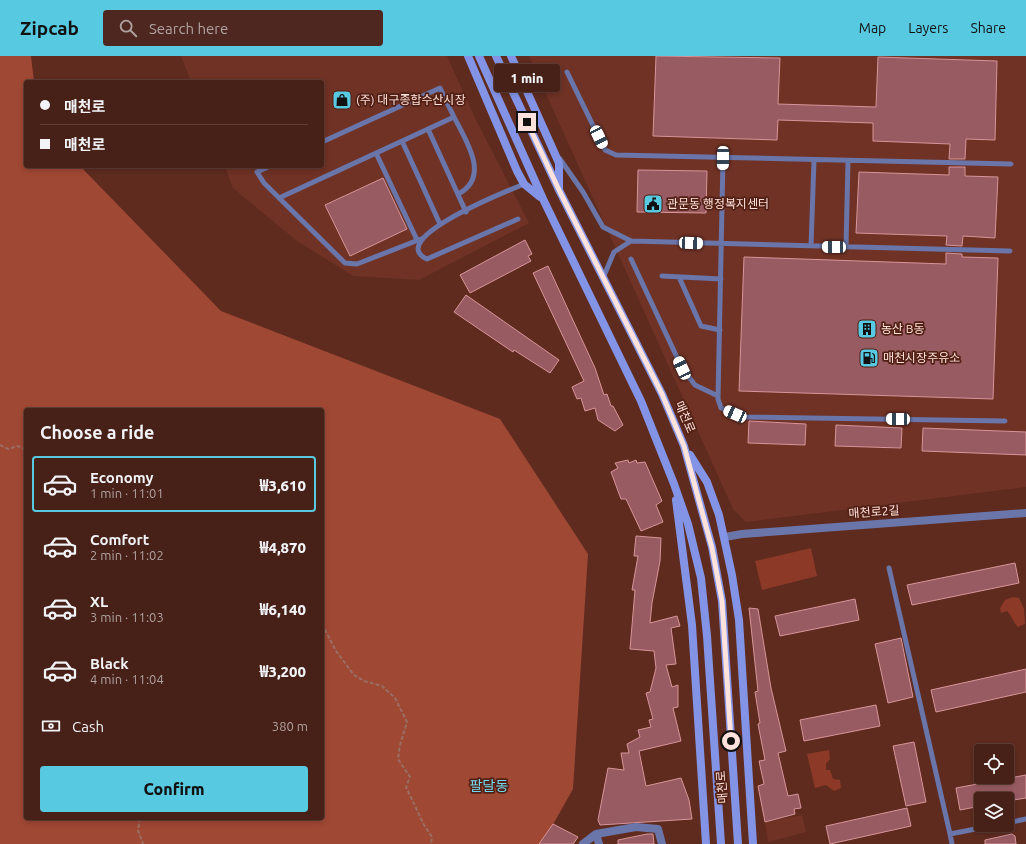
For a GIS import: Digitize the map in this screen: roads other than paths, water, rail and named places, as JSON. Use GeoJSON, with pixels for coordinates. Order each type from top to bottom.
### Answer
{"type":"FeatureCollection","features":[{"type":"Feature","properties":{"kind":"main road"},"geometry":{"type":"LineString","coordinates":[[468,56],[517,171],[524,184],[543,199]]}},
{"type":"Feature","properties":{"kind":"main road","name":"매천로"},"geometry":{"type":"LineString","coordinates":[[479,56],[543,199],[641,401],[688,524],[701,578],[707,636],[721,844]]}},
{"type":"Feature","properties":{"kind":"main road","name":"매천로"},"geometry":{"type":"LineString","coordinates":[[496,56],[560,192],[662,394],[684,446],[712,548],[722,601],[738,844]]}},
{"type":"Feature","properties":{"kind":"main road"},"geometry":{"type":"LineString","coordinates":[[511,56],[559,163],[560,192]]}},
{"type":"Feature","properties":{"kind":"main road"},"geometry":{"type":"LineString","coordinates":[[684,446],[707,482],[725,537],[739,620],[754,844]]}},
{"type":"Feature","properties":{"kind":"main road"},"geometry":{"type":"LineString","coordinates":[[674,484],[692,625],[706,844]]}},
{"type":"Feature","properties":{"kind":"street","name":"매천로2길"},"geometry":{"type":"LineString","coordinates":[[725,537],[742,534],[1026,513]]}},
{"type":"Feature","properties":{"kind":"street"},"geometry":{"type":"LineString","coordinates":[[583,844],[596,834],[636,827],[658,828],[662,844]]}},
{"type":"Feature","properties":{"kind":"street"},"geometry":{"type":"LineString","coordinates":[[596,834],[599,844]]}},
{"type":"Feature","properties":{"kind":"lane"},"geometry":{"type":"LineString","coordinates":[[567,72],[605,150],[616,155],[1010,164]]}},
{"type":"Feature","properties":{"kind":"lane"},"geometry":{"type":"LineString","coordinates":[[324,141],[440,88],[471,152],[475,168],[474,180],[466,190],[458,194]]}},
{"type":"Feature","properties":{"kind":"lane"},"geometry":{"type":"LineString","coordinates":[[279,198],[454,117]]}},
{"type":"Feature","properties":{"kind":"lane"},"geometry":{"type":"LineString","coordinates":[[428,129],[466,212]]}},
{"type":"Feature","properties":{"kind":"lane"},"geometry":{"type":"LineString","coordinates":[[402,141],[440,224]]}},
{"type":"Feature","properties":{"kind":"lane"},"geometry":{"type":"LineString","coordinates":[[551,146],[583,192],[604,227],[631,241],[1010,251]]}},
{"type":"Feature","properties":{"kind":"lane"},"geometry":{"type":"LineString","coordinates":[[376,153],[420,239],[418,244],[420,256],[427,259],[518,219]]}},
{"type":"Feature","properties":{"kind":"lane"},"geometry":{"type":"LineString","coordinates":[[723,158],[718,396],[721,408],[744,417],[1005,421]]}},
{"type":"Feature","properties":{"kind":"lane"},"geometry":{"type":"LineString","coordinates":[[811,246],[814,160]]}},
{"type":"Feature","properties":{"kind":"lane"},"geometry":{"type":"LineString","coordinates":[[846,247],[848,161]]}},
{"type":"Feature","properties":{"kind":"lane"},"geometry":{"type":"LineString","coordinates":[[266,168],[257,172],[279,198],[345,263],[357,264],[420,239],[440,224],[524,184]]}},
{"type":"Feature","properties":{"kind":"lane"},"geometry":{"type":"LineString","coordinates":[[603,278],[614,252],[631,241]]}},
{"type":"Feature","properties":{"kind":"lane"},"geometry":{"type":"LineString","coordinates":[[631,259],[682,368],[695,385],[718,396]]}},
{"type":"Feature","properties":{"kind":"lane"},"geometry":{"type":"LineString","coordinates":[[662,276],[721,279]]}},
{"type":"Feature","properties":{"kind":"lane"},"geometry":{"type":"LineString","coordinates":[[679,277],[701,326],[720,330]]}},
{"type":"Feature","properties":{"kind":"lane"},"geometry":{"type":"LineString","coordinates":[[889,568],[952,844]]}},
{"type":"Feature","properties":{"kind":"lane"},"geometry":{"type":"LineString","coordinates":[[1014,822],[1026,819]]}},
{"type":"Feature","properties":{"kind":"lane"},"geometry":{"type":"LineString","coordinates":[[950,834],[974,829]]}},
{"type":"Feature","properties":{"kind":"place","name":"(주) 대구종합수산시장"},"geometry":{"type":"Point","coordinates":[342,100]}},
{"type":"Feature","properties":{"kind":"place","name":"관문동 행정복지센터"},"geometry":{"type":"Point","coordinates":[653,204]}},
{"type":"Feature","properties":{"kind":"place","name":"농산 B동"},"geometry":{"type":"Point","coordinates":[867,329]}},
{"type":"Feature","properties":{"kind":"place","name":"매천시장주유소"},"geometry":{"type":"Point","coordinates":[869,358]}},
{"type":"Feature","properties":{"kind":"district","name":"팔달동"},"geometry":{"type":"Point","coordinates":[489,786]}}]}
